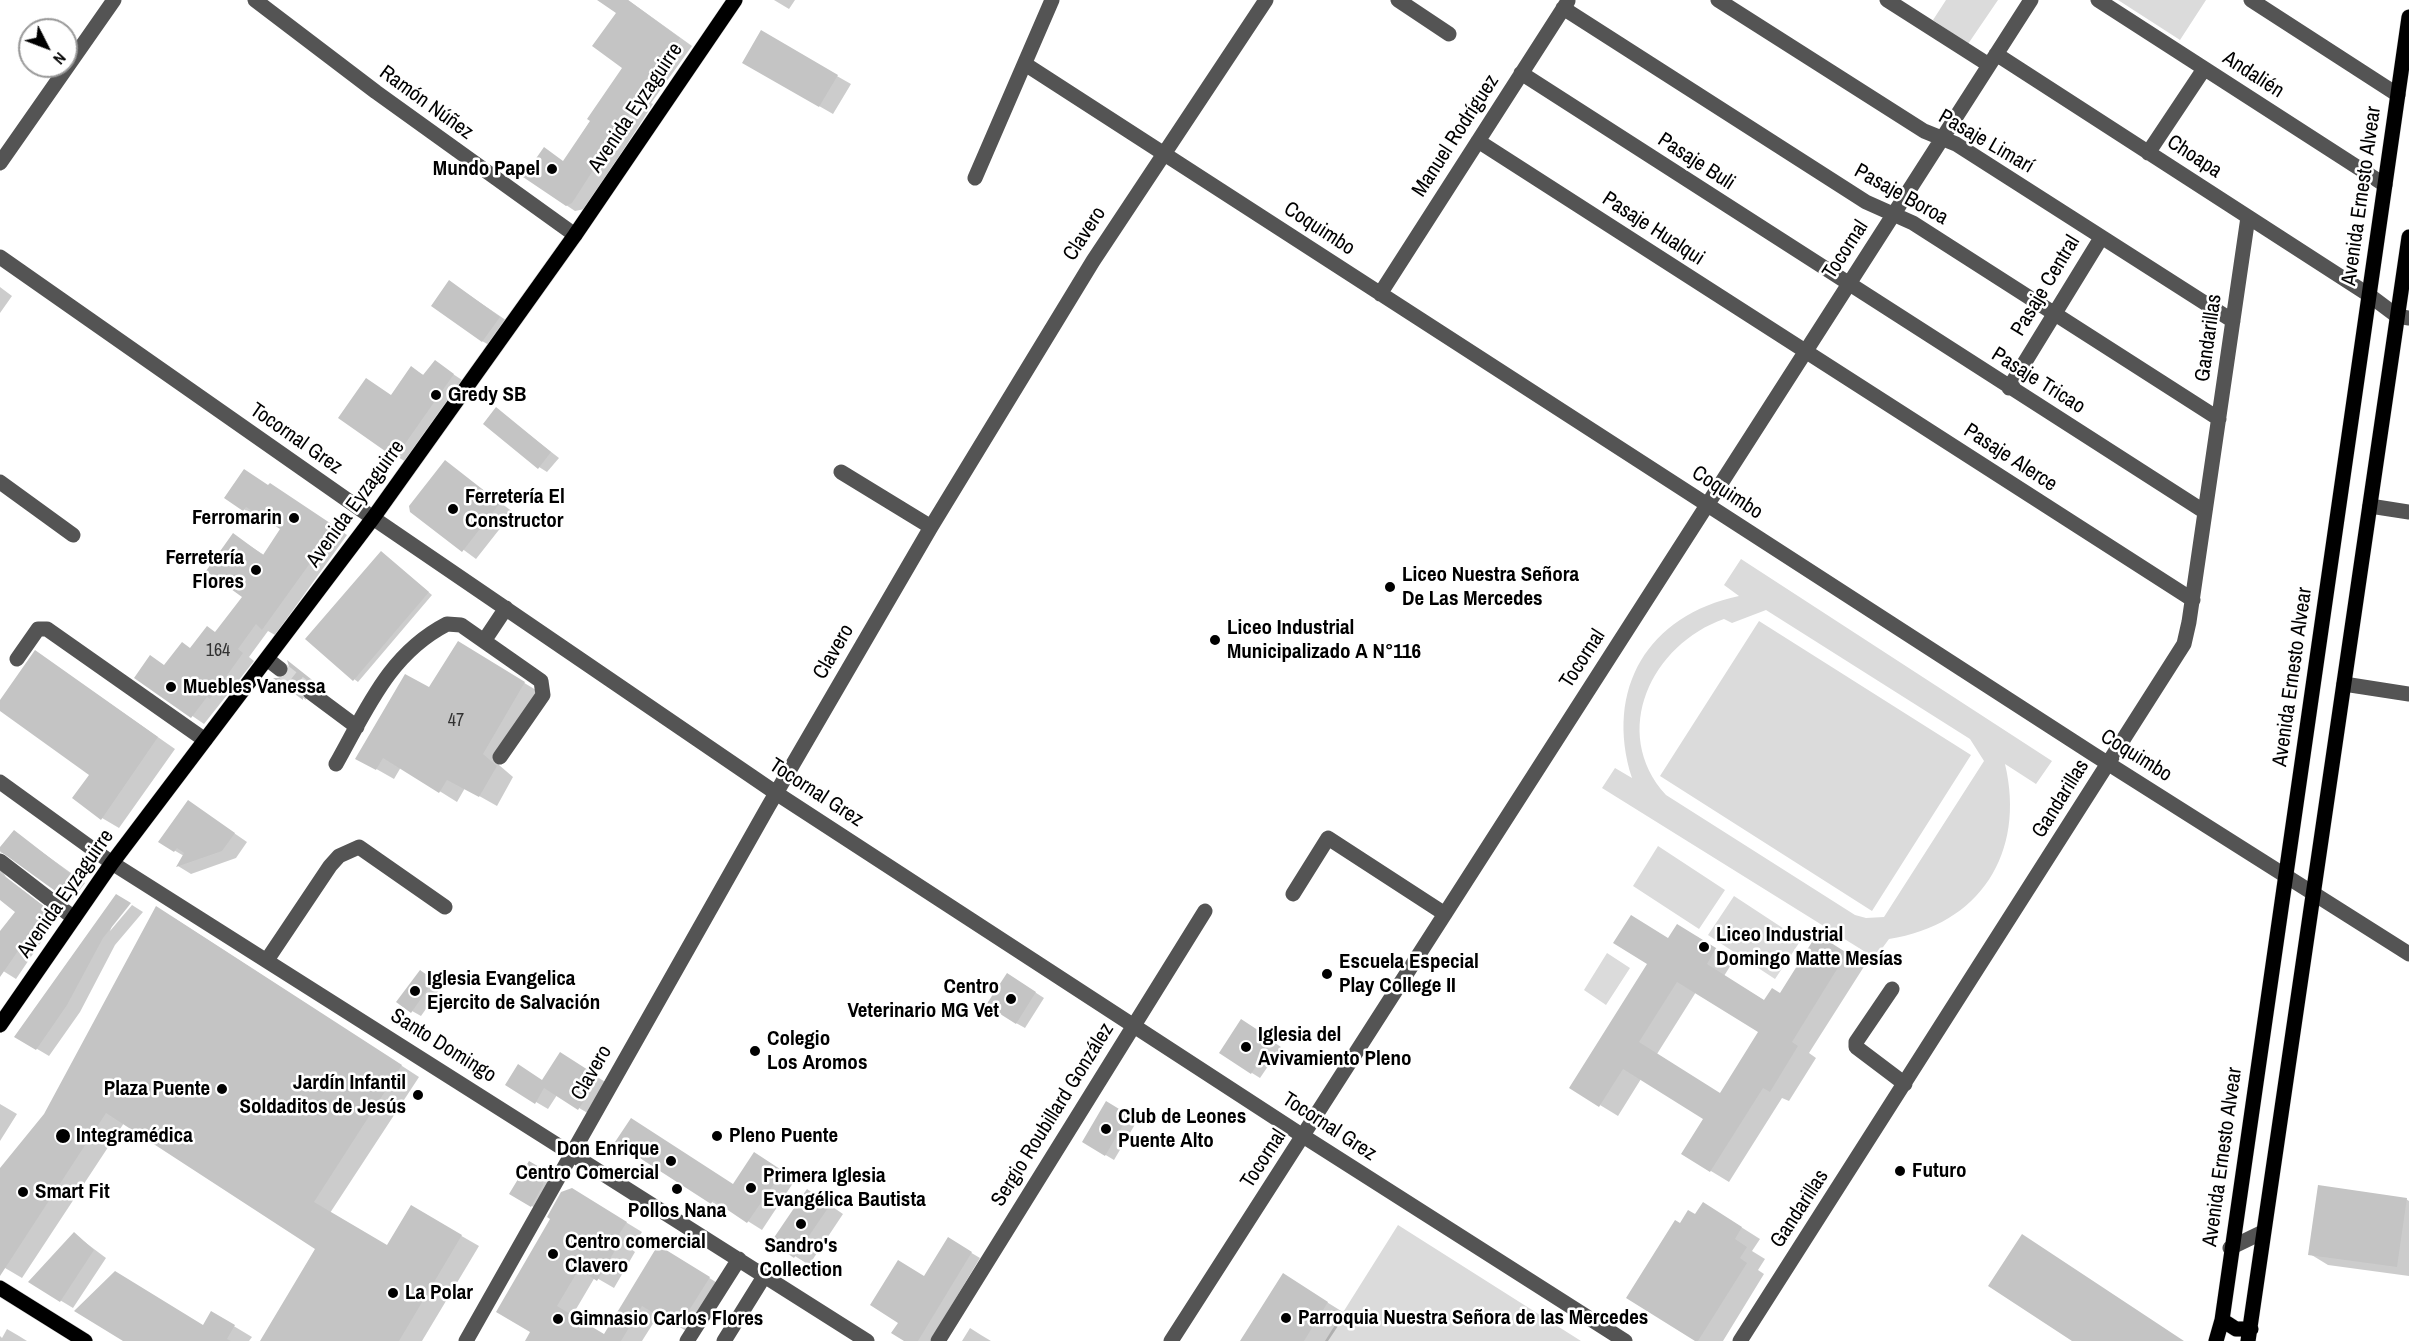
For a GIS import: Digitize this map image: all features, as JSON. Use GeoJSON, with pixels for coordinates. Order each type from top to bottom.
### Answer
{"type":"FeatureCollection","features":[{"type":"Feature","properties":{"kind":"main road","name":"Avenida Eyzaguirre"},"geometry":{"type":"LineString","coordinates":[[0,1025],[112,863],[374,518],[575,235],[735,0]]}},
{"type":"Feature","properties":{"kind":"main road","name":"Avenida Ernesto Alvear"},"geometry":{"type":"LineString","coordinates":[[2216,1341],[2222,1320],[2230,1248],[2286,876],[2409,17]]}},
{"type":"Feature","properties":{"kind":"main road"},"geometry":{"type":"LineString","coordinates":[[2222,1320],[2249,1335],[2370,506],[2403,317],[2409,237]]}},
{"type":"Feature","properties":{"kind":"main road"},"geometry":{"type":"LineString","coordinates":[[0,1288],[85,1341]]}},
{"type":"Feature","properties":{"kind":"street"},"geometry":{"type":"LineString","coordinates":[[0,163],[114,0]]}},
{"type":"Feature","properties":{"kind":"street","name":"Ramón Núñez"},"geometry":{"type":"LineString","coordinates":[[255,0],[385,99],[575,235]]}},
{"type":"Feature","properties":{"kind":"street"},"geometry":{"type":"LineString","coordinates":[[975,178],[1052,0]]}},
{"type":"Feature","properties":{"kind":"street","name":"Clavero"},"geometry":{"type":"LineString","coordinates":[[466,1341],[931,527],[1058,316],[1266,0]]}},
{"type":"Feature","properties":{"kind":"street"},"geometry":{"type":"LineString","coordinates":[[1398,0],[1449,34]]}},
{"type":"Feature","properties":{"kind":"street","name":"Pasaje Limarí"},"geometry":{"type":"LineString","coordinates":[[1718,0],[1924,131],[1956,144],[2233,321]]}},
{"type":"Feature","properties":{"kind":"street","name":"Choapa"},"geometry":{"type":"LineString","coordinates":[[1887,0],[1993,60],[2148,153],[2403,317]]}},
{"type":"Feature","properties":{"kind":"street","name":"Tocornal"},"geometry":{"type":"LineString","coordinates":[[1171,1341],[1304,1137],[2031,0]]}},
{"type":"Feature","properties":{"kind":"street","name":"Andalién"},"geometry":{"type":"LineString","coordinates":[[2098,0],[2385,185]]}},
{"type":"Feature","properties":{"kind":"street"},"geometry":{"type":"LineString","coordinates":[[2251,0],[2398,95]]}},
{"type":"Feature","properties":{"kind":"street","name":"Manuel Rodríguez"},"geometry":{"type":"LineString","coordinates":[[1380,294],[1566,4]]}},
{"type":"Feature","properties":{"kind":"street","name":"Pasaje Boroa"},"geometry":{"type":"LineString","coordinates":[[1566,4],[1866,202],[1913,223],[2219,418]]}},
{"type":"Feature","properties":{"kind":"street","name":"Coquimbo"},"geometry":{"type":"LineString","coordinates":[[1025,64],[2109,764],[2408,952]]}},
{"type":"Feature","properties":{"kind":"street"},"geometry":{"type":"LineString","coordinates":[[2148,153],[2204,69]]}},
{"type":"Feature","properties":{"kind":"street","name":"Pasaje Buli"},"geometry":{"type":"LineString","coordinates":[[1521,73],[1848,285]]}},
{"type":"Feature","properties":{"kind":"street","name":"Pasaje Hualqui"},"geometry":{"type":"LineString","coordinates":[[1478,141],[1805,351]]}},
{"type":"Feature","properties":{"kind":"street","name":"Gandarillas"},"geometry":{"type":"LineString","coordinates":[[1740,1341],[2179,655],[2187,633],[2193,600],[2248,217]]}},
{"type":"Feature","properties":{"kind":"street","name":"Pasaje Central"},"geometry":{"type":"LineString","coordinates":[[2009,388],[2101,238]]}},
{"type":"Feature","properties":{"kind":"street","name":"Tocornal Grez"},"geometry":{"type":"LineString","coordinates":[[0,257],[374,518],[777,793],[1304,1137],[1625,1341]]}},
{"type":"Feature","properties":{"kind":"street","name":"Pasaje Tricao"},"geometry":{"type":"LineString","coordinates":[[1848,285],[2205,513]]}},
{"type":"Feature","properties":{"kind":"street","name":"Pasaje Alerce"},"geometry":{"type":"LineString","coordinates":[[1805,351],[2193,600]]}},
{"type":"Feature","properties":{"kind":"street"},"geometry":{"type":"LineString","coordinates":[[841,472],[931,527]]}},
{"type":"Feature","properties":{"kind":"street"},"geometry":{"type":"LineString","coordinates":[[0,482],[73,535]]}},
{"type":"Feature","properties":{"kind":"street"},"geometry":{"type":"LineString","coordinates":[[2370,506],[2409,512]]}},
{"type":"Feature","properties":{"kind":"street"},"geometry":{"type":"LineString","coordinates":[[484,641],[506,608]]}},
{"type":"Feature","properties":{"kind":"street"},"geometry":{"type":"LineString","coordinates":[[336,764],[378,689],[406,651],[433,631],[447,624],[461,626],[541,681],[543,695],[500,758]]}},
{"type":"Feature","properties":{"kind":"street"},"geometry":{"type":"LineString","coordinates":[[17,659],[38,629],[46,629],[205,740]]}},
{"type":"Feature","properties":{"kind":"street"},"geometry":{"type":"LineString","coordinates":[[267,659],[280,669]]}},
{"type":"Feature","properties":{"kind":"street"},"geometry":{"type":"LineString","coordinates":[[2344,684],[2409,694]]}},
{"type":"Feature","properties":{"kind":"street"},"geometry":{"type":"LineString","coordinates":[[310,692],[357,727]]}},
{"type":"Feature","properties":{"kind":"street","name":"Santo Domingo"},"geometry":{"type":"LineString","coordinates":[[0,782],[112,863],[572,1152],[867,1341]]}},
{"type":"Feature","properties":{"kind":"street"},"geometry":{"type":"LineString","coordinates":[[1293,894],[1328,838],[1445,914]]}},
{"type":"Feature","properties":{"kind":"street"},"geometry":{"type":"LineString","coordinates":[[267,960],[330,866],[339,856],[359,847],[445,907]]}},
{"type":"Feature","properties":{"kind":"street"},"geometry":{"type":"LineString","coordinates":[[0,861],[74,918]]}},
{"type":"Feature","properties":{"kind":"street","name":"Sergio Roubillard González"},"geometry":{"type":"LineString","coordinates":[[938,1341],[1205,911]]}},
{"type":"Feature","properties":{"kind":"street"},"geometry":{"type":"LineString","coordinates":[[1892,989],[1856,1042],[1856,1047],[1905,1084]]}},
{"type":"Feature","properties":{"kind":"street"},"geometry":{"type":"LineString","coordinates":[[2230,1248],[2263,1232]]}},
{"type":"Feature","properties":{"kind":"street"},"geometry":{"type":"LineString","coordinates":[[687,1341],[739,1259]]}},
{"type":"Feature","properties":{"kind":"street"},"geometry":{"type":"LineString","coordinates":[[724,1341],[765,1275]]}},
{"type":"Feature","properties":{"kind":"shaded area"},"geometry":{"type":"Polygon","coordinates":[[[1946,0],[1998,0],[1968,44],[1933,20],[1946,0]]]}},
{"type":"Feature","properties":{"kind":"shaded area"},"geometry":{"type":"Polygon","coordinates":[[[2118,0],[2206,0],[2180,40],[2118,0]]]}},
{"type":"Feature","properties":{"kind":"shaded area"},"geometry":{"type":"Polygon","coordinates":[[[1741,559],[2052,761],[2036,784],[2005,764],[2010,796],[2009,827],[2002,855],[1989,880],[1971,901],[1948,918],[1921,931],[1889,939],[1875,958],[1602,788],[1615,768],[1632,778],[1625,745],[1624,715],[1630,686],[1641,661],[1658,638],[1680,620],[1707,606],[1739,596],[1724,585],[1741,559]],[[1766,610],[1732,623],[1724,619],[1698,631],[1677,648],[1659,669],[1647,693],[1640,718],[1641,744],[1649,770],[1666,795],[1855,915],[1866,918],[1884,917],[1984,761],[1970,739],[1766,610]]]}},
{"type":"Feature","properties":{"kind":"shaded area"},"geometry":{"type":"Polygon","coordinates":[[[1759,621],[1971,755],[1872,911],[1660,776],[1759,621]]]}},
{"type":"Feature","properties":{"kind":"shaded area"},"geometry":{"type":"Polygon","coordinates":[[[1658,846],[1725,890],[1699,929],[1633,886],[1658,846]]]}},
{"type":"Feature","properties":{"kind":"shaded area"},"geometry":{"type":"Polygon","coordinates":[[[1734,896],[1801,940],[1775,979],[1708,935],[1734,896]]]}},
{"type":"Feature","properties":{"kind":"shaded area"},"geometry":{"type":"Polygon","coordinates":[[[1607,953],[1630,968],[1606,1005],[1584,990],[1607,953]]]}},
{"type":"Feature","properties":{"kind":"shaded area"},"geometry":{"type":"Polygon","coordinates":[[[1398,1225],[1581,1341],[1325,1341],[1398,1225]]]}},
{"type":"Feature","properties":{"kind":"building"},"geometry":{"type":"Polygon","coordinates":[[[597,0],[628,0],[680,38],[639,95],[641,96],[572,203],[566,206],[523,177],[544,147],[563,161],[590,121],[587,119],[622,68],[592,46],[616,13],[597,0]]]}},
{"type":"Feature","properties":{"kind":"building"},"geometry":{"type":"Polygon","coordinates":[[[761,30],[838,75],[819,107],[742,63],[761,30]]]}},
{"type":"Feature","properties":{"kind":"building"},"geometry":{"type":"Polygon","coordinates":[[[449,280],[500,317],[482,342],[431,306],[449,280]]]}},
{"type":"Feature","properties":{"kind":"building"},"geometry":{"type":"Polygon","coordinates":[[[435,360],[454,374],[395,458],[338,418],[366,378],[391,395],[411,366],[423,375],[435,360]]]}},
{"type":"Feature","properties":{"kind":"building"},"geometry":{"type":"Polygon","coordinates":[[[496,407],[551,452],[538,469],[483,424],[496,407]]]}},
{"type":"Feature","properties":{"kind":"building","name":"Ferretería El Constructor"},"geometry":{"type":"Polygon","coordinates":[[[445,460],[500,503],[462,552],[410,512],[409,506],[445,460]]]}},
{"type":"Feature","properties":{"kind":"building"},"geometry":{"type":"Polygon","coordinates":[[[244,469],[268,485],[270,483],[336,527],[262,630],[256,624],[238,649],[243,653],[210,699],[207,697],[191,718],[134,678],[150,655],[164,665],[182,642],[190,648],[207,626],[215,632],[242,597],[206,571],[233,533],[263,555],[280,529],[246,507],[243,511],[224,498],[244,469]]]}},
{"type":"Feature","properties":{"kind":"building"},"geometry":{"type":"Polygon","coordinates":[[[381,551],[429,592],[353,681],[305,639],[381,551]]]}},
{"type":"Feature","properties":{"kind":"building"},"geometry":{"type":"Polygon","coordinates":[[[458,641],[525,682],[483,754],[497,766],[479,797],[447,780],[439,793],[383,758],[376,770],[355,759],[405,674],[429,687],[458,641]]]}},
{"type":"Feature","properties":{"kind":"building"},"geometry":{"type":"Polygon","coordinates":[[[35,650],[158,737],[101,820],[72,798],[89,775],[0,711],[0,700],[35,650]]]}},
{"type":"Feature","properties":{"kind":"building"},"geometry":{"type":"Polygon","coordinates":[[[287,660],[316,683],[307,683],[302,687],[303,700],[273,678],[283,678],[288,674],[290,670],[287,660]]]}},
{"type":"Feature","properties":{"kind":"building"},"geometry":{"type":"Polygon","coordinates":[[[188,800],[235,833],[222,851],[176,867],[184,853],[177,848],[174,852],[158,842],[188,800]]]}},
{"type":"Feature","properties":{"kind":"building"},"geometry":{"type":"Polygon","coordinates":[[[14,830],[72,875],[58,893],[0,851],[0,847],[14,830]]]}},
{"type":"Feature","properties":{"kind":"building"},"geometry":{"type":"Polygon","coordinates":[[[0,873],[47,909],[0,977],[0,931],[15,912],[0,900],[0,873]]]}},
{"type":"Feature","properties":{"kind":"building"},"geometry":{"type":"Polygon","coordinates":[[[116,894],[131,903],[103,938],[67,1005],[36,1050],[14,1037],[116,894]]]}},
{"type":"Feature","properties":{"kind":"building","name":"Plaza Puente"},"geometry":{"type":"Polygon","coordinates":[[[156,906],[402,1065],[314,1202],[387,1245],[411,1205],[462,1235],[399,1341],[260,1341],[315,1249],[106,1113],[0,1276],[0,1168],[44,1114],[156,906]]]}},
{"type":"Feature","properties":{"kind":"building"},"geometry":{"type":"Polygon","coordinates":[[[1631,915],[1668,938],[1677,924],[1716,948],[1707,964],[1764,1000],[1772,988],[1780,993],[1817,934],[1847,953],[1792,1042],[1798,1046],[1770,1092],[1763,1088],[1710,1172],[1681,1154],[1703,1119],[1623,1069],[1599,1107],[1569,1088],[1647,964],[1613,943],[1631,915]],[[1677,982],[1639,1042],[1720,1093],[1758,1032],[1677,982]]]}},
{"type":"Feature","properties":{"kind":"building","name":"Iglesia Evangelica Ejercito de Salvación"},"geometry":{"type":"Polygon","coordinates":[[[420,970],[434,980],[411,1013],[396,1002],[420,970]]]}},
{"type":"Feature","properties":{"kind":"building","name":"Centro Veterinario MG Vet"},"geometry":{"type":"Polygon","coordinates":[[[1007,973],[1036,992],[1016,1024],[986,1005],[1007,973]]]}},
{"type":"Feature","properties":{"kind":"building","name":"Iglesia del Avivamiento Pleno"},"geometry":{"type":"Polygon","coordinates":[[[1241,1019],[1273,1040],[1251,1074],[1219,1053],[1241,1019]]]}},
{"type":"Feature","properties":{"kind":"building"},"geometry":{"type":"Polygon","coordinates":[[[560,1052],[599,1077],[578,1110],[544,1088],[535,1104],[505,1085],[518,1064],[542,1080],[560,1052]]]}},
{"type":"Feature","properties":{"kind":"building","name":"Club de Leones Puente Alto"},"geometry":{"type":"Polygon","coordinates":[[[1106,1101],[1129,1115],[1105,1156],[1082,1142],[1106,1101]]]}},
{"type":"Feature","properties":{"kind":"building"},"geometry":{"type":"Polygon","coordinates":[[[631,1118],[733,1184],[754,1152],[783,1171],[747,1223],[713,1200],[711,1204],[615,1142],[631,1118]]]}},
{"type":"Feature","properties":{"kind":"building"},"geometry":{"type":"Polygon","coordinates":[[[529,1161],[541,1168],[543,1185],[531,1207],[509,1194],[529,1161]]]}},
{"type":"Feature","properties":{"kind":"building"},"geometry":{"type":"Polygon","coordinates":[[[2318,1185],[2407,1198],[2397,1267],[2308,1255],[2318,1185]]]}},
{"type":"Feature","properties":{"kind":"building"},"geometry":{"type":"Polygon","coordinates":[[[572,1188],[627,1222],[616,1239],[620,1242],[597,1281],[579,1269],[557,1306],[604,1334],[658,1245],[710,1277],[678,1328],[642,1306],[621,1341],[525,1341],[530,1332],[496,1312],[550,1219],[547,1217],[561,1192],[572,1188]]]}},
{"type":"Feature","properties":{"kind":"building","name":"Sandro's Collection"},"geometry":{"type":"Polygon","coordinates":[[[807,1189],[830,1205],[794,1258],[771,1242],[807,1189]]]}},
{"type":"Feature","properties":{"kind":"building"},"geometry":{"type":"Polygon","coordinates":[[[1703,1202],[1742,1227],[1735,1239],[1747,1247],[1740,1258],[1747,1263],[1698,1341],[1695,1341],[1626,1298],[1675,1220],[1680,1223],[1688,1210],[1695,1214],[1703,1202]]]}},
{"type":"Feature","properties":{"kind":"building"},"geometry":{"type":"Polygon","coordinates":[[[74,1232],[94,1250],[60,1302],[28,1282],[74,1232]]]}},
{"type":"Feature","properties":{"kind":"building"},"geometry":{"type":"Polygon","coordinates":[[[2022,1234],[2184,1341],[2072,1341],[1988,1286],[2022,1234]]]}},
{"type":"Feature","properties":{"kind":"building"},"geometry":{"type":"Polygon","coordinates":[[[948,1237],[972,1252],[918,1341],[904,1341],[891,1333],[898,1323],[870,1305],[898,1260],[924,1276],[948,1237]]]}},
{"type":"Feature","properties":{"kind":"building"},"geometry":{"type":"Polygon","coordinates":[[[115,1271],[203,1325],[211,1311],[235,1325],[227,1339],[231,1341],[123,1341],[74,1311],[115,1271]]]}},
{"type":"Feature","properties":{"kind":"building","name":"Parroquia Nuestra Señora de las Mercedes"},"geometry":{"type":"Polygon","coordinates":[[[1283,1273],[1328,1302],[1304,1341],[1240,1341],[1283,1273]]]}},
{"type":"Feature","properties":{"kind":"tunnel"},"geometry":{"type":"LineString","coordinates":[[280,669],[310,692]]}},
{"type":"Feature","properties":{"kind":"place","name":"Mundo Papel"},"geometry":{"type":"Point","coordinates":[552,169]}},
{"type":"Feature","properties":{"kind":"place","name":"Gredy SB"},"geometry":{"type":"Point","coordinates":[436,395]}},
{"type":"Feature","properties":{"kind":"place","name":"Ferretería El Constructor"},"geometry":{"type":"Point","coordinates":[453,509]}},
{"type":"Feature","properties":{"kind":"place","name":"Ferromarin"},"geometry":{"type":"Point","coordinates":[294,518]}},
{"type":"Feature","properties":{"kind":"place","name":"Ferretería Flores"},"geometry":{"type":"Point","coordinates":[256,570]}},
{"type":"Feature","properties":{"kind":"place","name":"Liceo Nuestra Señora De Las Mercedes"},"geometry":{"type":"Point","coordinates":[1390,587]}},
{"type":"Feature","properties":{"kind":"place","name":"Liceo Industrial Municipalizado A N°116"},"geometry":{"type":"Point","coordinates":[1215,640]}},
{"type":"Feature","properties":{"kind":"place","name":"Muebles Vanessa"},"geometry":{"type":"Point","coordinates":[171,687]}},
{"type":"Feature","properties":{"kind":"place","name":"Liceo Industrial Domingo Matte Mesías"},"geometry":{"type":"Point","coordinates":[1704,947]}},
{"type":"Feature","properties":{"kind":"place","name":"Escuela Especial Play College II"},"geometry":{"type":"Point","coordinates":[1327,974]}},
{"type":"Feature","properties":{"kind":"place","name":"Iglesia Evangelica Ejercito de Salvación"},"geometry":{"type":"Point","coordinates":[415,991]}},
{"type":"Feature","properties":{"kind":"place","name":"Centro Veterinario MG Vet"},"geometry":{"type":"Point","coordinates":[1011,999]}},
{"type":"Feature","properties":{"kind":"place","name":"Iglesia del Avivamiento Pleno"},"geometry":{"type":"Point","coordinates":[1246,1047]}},
{"type":"Feature","properties":{"kind":"place","name":"Colegio Los Aromos"},"geometry":{"type":"Point","coordinates":[755,1051]}},
{"type":"Feature","properties":{"kind":"place","name":"Plaza Puente"},"geometry":{"type":"Point","coordinates":[222,1089]}},
{"type":"Feature","properties":{"kind":"place","name":"Jardín Infantil Soldaditos de Jesús"},"geometry":{"type":"Point","coordinates":[418,1095]}},
{"type":"Feature","properties":{"kind":"place","name":"Club de Leones Puente Alto"},"geometry":{"type":"Point","coordinates":[1106,1129]}},
{"type":"Feature","properties":{"kind":"place","name":"Integramédica"},"geometry":{"type":"Point","coordinates":[63,1136]}},
{"type":"Feature","properties":{"kind":"place","name":"Pleno Puente"},"geometry":{"type":"Point","coordinates":[717,1136]}},
{"type":"Feature","properties":{"kind":"place","name":"Don Enrique Centro Comercial"},"geometry":{"type":"Point","coordinates":[671,1161]}},
{"type":"Feature","properties":{"kind":"place","name":"Futuro"},"geometry":{"type":"Point","coordinates":[1900,1171]}},
{"type":"Feature","properties":{"kind":"place","name":"Primera Iglesia Evangélica Bautista"},"geometry":{"type":"Point","coordinates":[751,1188]}},
{"type":"Feature","properties":{"kind":"place","name":"Pollos Nana"},"geometry":{"type":"Point","coordinates":[677,1189]}},
{"type":"Feature","properties":{"kind":"place","name":"Smart Fit"},"geometry":{"type":"Point","coordinates":[23,1192]}},
{"type":"Feature","properties":{"kind":"place","name":"Sandro's Collection"},"geometry":{"type":"Point","coordinates":[801,1224]}},
{"type":"Feature","properties":{"kind":"place","name":"Centro comercial Clavero"},"geometry":{"type":"Point","coordinates":[553,1254]}},
{"type":"Feature","properties":{"kind":"place","name":"La Polar"},"geometry":{"type":"Point","coordinates":[393,1293]}},
{"type":"Feature","properties":{"kind":"place","name":"Parroquia Nuestra Señora de las Mercedes"},"geometry":{"type":"Point","coordinates":[1286,1318]}},
{"type":"Feature","properties":{"kind":"place","name":"Gimnasio Carlos Flores"},"geometry":{"type":"Point","coordinates":[558,1319]}}]}
